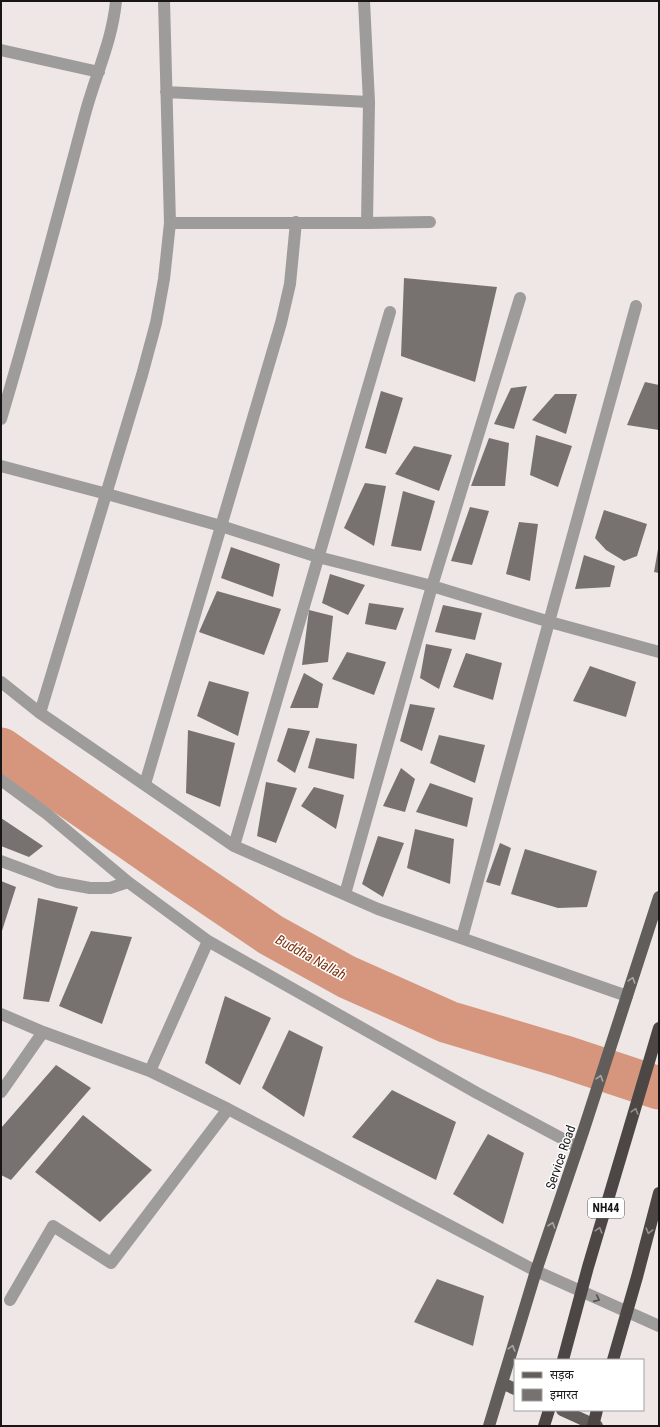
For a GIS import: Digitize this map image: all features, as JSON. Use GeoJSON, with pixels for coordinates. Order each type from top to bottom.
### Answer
{"type":"FeatureCollection","features":[{"type":"Feature","properties":{"kind":"highway","name":"NH44"},"geometry":{"type":"LineString","coordinates":[[563,1359],[588,1267],[659,1028]]}},
{"type":"Feature","properties":{"kind":"highway"},"geometry":{"type":"LineString","coordinates":[[613,1359],[659,1193]]}},
{"type":"Feature","properties":{"kind":"highway"},"geometry":{"type":"LineString","coordinates":[[544,1426],[549,1411]]}},
{"type":"Feature","properties":{"kind":"highway"},"geometry":{"type":"LineString","coordinates":[[592,1426],[597,1411]]}},
{"type":"Feature","properties":{"kind":"main road","name":"Service Road"},"geometry":{"type":"LineString","coordinates":[[489,1426],[536,1271],[584,1129],[659,897]]}},
{"type":"Feature","properties":{"kind":"main road"},"geometry":{"type":"LineString","coordinates":[[502,1383],[514,1388]]}},
{"type":"Feature","properties":{"kind":"main road"},"geometry":{"type":"LineString","coordinates":[[564,1411],[598,1426]]}},
{"type":"Feature","properties":{"kind":"street"},"geometry":{"type":"LineString","coordinates":[[1,419],[30,320],[87,106],[112,30],[116,1]]}},
{"type":"Feature","properties":{"kind":"street"},"geometry":{"type":"LineString","coordinates":[[40,713],[142,375],[156,323],[164,279],[170,223],[164,1]]}},
{"type":"Feature","properties":{"kind":"street"},"geometry":{"type":"LineString","coordinates":[[364,1],[369,102],[367,223]]}},
{"type":"Feature","properties":{"kind":"street"},"geometry":{"type":"LineString","coordinates":[[1,50],[99,72]]}},
{"type":"Feature","properties":{"kind":"street"},"geometry":{"type":"LineString","coordinates":[[166,92],[369,102]]}},
{"type":"Feature","properties":{"kind":"street"},"geometry":{"type":"LineString","coordinates":[[145,784],[281,323],[290,284],[296,222]]}},
{"type":"Feature","properties":{"kind":"street"},"geometry":{"type":"LineString","coordinates":[[170,223],[430,222]]}},
{"type":"Feature","properties":{"kind":"street"},"geometry":{"type":"LineString","coordinates":[[345,894],[432,586],[520,298]]}},
{"type":"Feature","properties":{"kind":"street"},"geometry":{"type":"LineString","coordinates":[[462,938],[636,306]]}},
{"type":"Feature","properties":{"kind":"street"},"geometry":{"type":"LineString","coordinates":[[234,846],[390,312]]}},
{"type":"Feature","properties":{"kind":"street"},"geometry":{"type":"LineString","coordinates":[[1,466],[221,526],[318,557],[432,586],[550,622],[659,652]]}},
{"type":"Feature","properties":{"kind":"street"},"geometry":{"type":"LineString","coordinates":[[1,682],[40,713],[234,846],[391,914],[627,996]]}},
{"type":"Feature","properties":{"kind":"street"},"geometry":{"type":"LineString","coordinates":[[1,780],[47,814],[128,882],[208,941],[471,1090],[578,1147]]}},
{"type":"Feature","properties":{"kind":"street"},"geometry":{"type":"LineString","coordinates":[[1,861],[57,882],[90,888],[110,888],[128,882]]}},
{"type":"Feature","properties":{"kind":"street"},"geometry":{"type":"LineString","coordinates":[[150,1071],[208,941]]}},
{"type":"Feature","properties":{"kind":"street"},"geometry":{"type":"LineString","coordinates":[[1,1014],[43,1032],[150,1071],[228,1109],[536,1271],[659,1326]]}},
{"type":"Feature","properties":{"kind":"street"},"geometry":{"type":"LineString","coordinates":[[1,1092],[43,1032]]}},
{"type":"Feature","properties":{"kind":"street"},"geometry":{"type":"LineString","coordinates":[[10,1300],[53,1226],[111,1263],[228,1109]]}},
{"type":"Feature","properties":{"kind":"building"},"geometry":{"type":"Polygon","coordinates":[[[404,278],[497,287],[475,382],[401,356],[404,278]]]}},
{"type":"Feature","properties":{"kind":"building"},"geometry":{"type":"Polygon","coordinates":[[[645,382],[659,385],[659,430],[627,425],[645,382]]]}},
{"type":"Feature","properties":{"kind":"building"},"geometry":{"type":"Polygon","coordinates":[[[527,386],[514,429],[494,424],[511,388],[527,386]]]}},
{"type":"Feature","properties":{"kind":"building"},"geometry":{"type":"Polygon","coordinates":[[[381,391],[403,398],[386,454],[365,448],[381,391]]]}},
{"type":"Feature","properties":{"kind":"building"},"geometry":{"type":"Polygon","coordinates":[[[555,394],[577,394],[566,434],[532,420],[555,394]]]}},
{"type":"Feature","properties":{"kind":"building"},"geometry":{"type":"Polygon","coordinates":[[[536,435],[572,446],[558,487],[530,475],[536,435]]]}},
{"type":"Feature","properties":{"kind":"building"},"geometry":{"type":"Polygon","coordinates":[[[489,438],[509,443],[505,486],[471,486],[489,438]]]}},
{"type":"Feature","properties":{"kind":"building"},"geometry":{"type":"Polygon","coordinates":[[[414,446],[452,455],[439,491],[395,474],[414,446]]]}},
{"type":"Feature","properties":{"kind":"building"},"geometry":{"type":"Polygon","coordinates":[[[365,483],[386,486],[374,546],[344,528],[365,483]]]}},
{"type":"Feature","properties":{"kind":"building"},"geometry":{"type":"Polygon","coordinates":[[[403,491],[435,501],[421,551],[391,546],[403,491]]]}},
{"type":"Feature","properties":{"kind":"building"},"geometry":{"type":"Polygon","coordinates":[[[470,507],[489,511],[472,565],[451,561],[470,507]]]}},
{"type":"Feature","properties":{"kind":"building"},"geometry":{"type":"Polygon","coordinates":[[[604,510],[647,524],[637,556],[624,561],[606,550],[595,538],[604,510]]]}},
{"type":"Feature","properties":{"kind":"building"},"geometry":{"type":"Polygon","coordinates":[[[519,522],[538,524],[530,581],[506,574],[519,522]]]}},
{"type":"Feature","properties":{"kind":"building"},"geometry":{"type":"Polygon","coordinates":[[[231,547],[280,564],[273,597],[221,578],[231,547]]]}},
{"type":"Feature","properties":{"kind":"building"},"geometry":{"type":"Polygon","coordinates":[[[658,549],[659,573],[654,572],[658,549]]]}},
{"type":"Feature","properties":{"kind":"building"},"geometry":{"type":"Polygon","coordinates":[[[584,555],[615,566],[610,587],[575,589],[584,555]]]}},
{"type":"Feature","properties":{"kind":"building"},"geometry":{"type":"Polygon","coordinates":[[[330,574],[365,585],[348,615],[322,603],[330,574]]]}},
{"type":"Feature","properties":{"kind":"building"},"geometry":{"type":"Polygon","coordinates":[[[217,591],[281,609],[264,655],[199,632],[217,591]]]}},
{"type":"Feature","properties":{"kind":"building"},"geometry":{"type":"Polygon","coordinates":[[[369,603],[404,608],[396,630],[365,624],[369,603]]]}},
{"type":"Feature","properties":{"kind":"building"},"geometry":{"type":"Polygon","coordinates":[[[443,605],[482,613],[475,640],[435,632],[443,605]]]}},
{"type":"Feature","properties":{"kind":"building"},"geometry":{"type":"Polygon","coordinates":[[[309,610],[333,616],[328,662],[302,665],[309,610]]]}},
{"type":"Feature","properties":{"kind":"building"},"geometry":{"type":"Polygon","coordinates":[[[426,644],[452,649],[439,689],[420,678],[426,644]]]}},
{"type":"Feature","properties":{"kind":"building"},"geometry":{"type":"Polygon","coordinates":[[[347,652],[386,662],[374,695],[332,679],[347,652]]]}},
{"type":"Feature","properties":{"kind":"building"},"geometry":{"type":"Polygon","coordinates":[[[466,653],[502,663],[493,700],[453,687],[466,653]]]}},
{"type":"Feature","properties":{"kind":"building"},"geometry":{"type":"Polygon","coordinates":[[[590,666],[636,682],[626,717],[573,701],[590,666]]]}},
{"type":"Feature","properties":{"kind":"building"},"geometry":{"type":"Polygon","coordinates":[[[304,673],[323,684],[318,708],[290,708],[304,673]]]}},
{"type":"Feature","properties":{"kind":"building"},"geometry":{"type":"Polygon","coordinates":[[[209,681],[249,692],[238,736],[197,716],[209,681]]]}},
{"type":"Feature","properties":{"kind":"building"},"geometry":{"type":"Polygon","coordinates":[[[410,704],[435,708],[422,751],[400,741],[410,704]]]}},
{"type":"Feature","properties":{"kind":"building"},"geometry":{"type":"Polygon","coordinates":[[[288,728],[310,731],[295,773],[277,761],[288,728]]]}},
{"type":"Feature","properties":{"kind":"building"},"geometry":{"type":"Polygon","coordinates":[[[188,730],[235,743],[220,807],[186,793],[188,730]]]}},
{"type":"Feature","properties":{"kind":"building"},"geometry":{"type":"Polygon","coordinates":[[[439,735],[485,745],[475,783],[430,763],[439,735]]]}},
{"type":"Feature","properties":{"kind":"building"},"geometry":{"type":"Polygon","coordinates":[[[316,738],[357,744],[354,779],[308,768],[316,738]]]}},
{"type":"Feature","properties":{"kind":"building"},"geometry":{"type":"Polygon","coordinates":[[[401,768],[415,779],[405,812],[383,806],[401,768]]]}},
{"type":"Feature","properties":{"kind":"building"},"geometry":{"type":"Polygon","coordinates":[[[266,782],[297,788],[276,843],[257,836],[266,782]]]}},
{"type":"Feature","properties":{"kind":"building"},"geometry":{"type":"Polygon","coordinates":[[[430,783],[473,798],[467,827],[416,812],[430,783]]]}},
{"type":"Feature","properties":{"kind":"building"},"geometry":{"type":"Polygon","coordinates":[[[314,787],[344,795],[336,829],[301,806],[314,787]]]}},
{"type":"Feature","properties":{"kind":"building"},"geometry":{"type":"Polygon","coordinates":[[[1,818],[43,846],[29,857],[1,846],[1,818]]]}},
{"type":"Feature","properties":{"kind":"building"},"geometry":{"type":"Polygon","coordinates":[[[415,829],[454,839],[450,884],[407,868],[415,829]]]}},
{"type":"Feature","properties":{"kind":"building"},"geometry":{"type":"Polygon","coordinates":[[[378,836],[404,843],[383,897],[362,884],[378,836]]]}},
{"type":"Feature","properties":{"kind":"building"},"geometry":{"type":"Polygon","coordinates":[[[500,843],[511,848],[500,886],[486,882],[500,843]]]}},
{"type":"Feature","properties":{"kind":"building"},"geometry":{"type":"Polygon","coordinates":[[[525,849],[597,871],[587,907],[558,908],[511,894],[525,849]]]}},
{"type":"Feature","properties":{"kind":"building"},"geometry":{"type":"Polygon","coordinates":[[[1,881],[16,887],[1,934],[1,881]]]}},
{"type":"Feature","properties":{"kind":"building"},"geometry":{"type":"Polygon","coordinates":[[[38,898],[78,907],[49,1002],[23,999],[38,898]]]}},
{"type":"Feature","properties":{"kind":"building"},"geometry":{"type":"Polygon","coordinates":[[[91,931],[132,937],[102,1024],[59,1006],[91,931]]]}},
{"type":"Feature","properties":{"kind":"building"},"geometry":{"type":"Polygon","coordinates":[[[225,996],[271,1018],[240,1085],[205,1063],[225,996]]]}},
{"type":"Feature","properties":{"kind":"building"},"geometry":{"type":"Polygon","coordinates":[[[289,1030],[323,1047],[304,1117],[262,1088],[289,1030]]]}},
{"type":"Feature","properties":{"kind":"building"},"geometry":{"type":"Polygon","coordinates":[[[56,1065],[91,1088],[11,1180],[1,1175],[1,1128],[56,1065]]]}},
{"type":"Feature","properties":{"kind":"building"},"geometry":{"type":"Polygon","coordinates":[[[392,1090],[456,1122],[436,1180],[352,1137],[392,1090]]]}},
{"type":"Feature","properties":{"kind":"building"},"geometry":{"type":"Polygon","coordinates":[[[83,1115],[152,1170],[100,1222],[35,1172],[83,1115]]]}},
{"type":"Feature","properties":{"kind":"building"},"geometry":{"type":"Polygon","coordinates":[[[488,1134],[524,1153],[503,1224],[453,1194],[488,1134]]]}},
{"type":"Feature","properties":{"kind":"building"},"geometry":{"type":"Polygon","coordinates":[[[437,1279],[484,1296],[473,1346],[414,1322],[437,1279]]]}},
{"type":"Feature","properties":{"kind":"waterway","name":"Buddha Nallah"},"geometry":{"type":"LineString","coordinates":[[1,749],[271,935],[347,977],[448,1022],[562,1056],[659,1088]]}}]}
